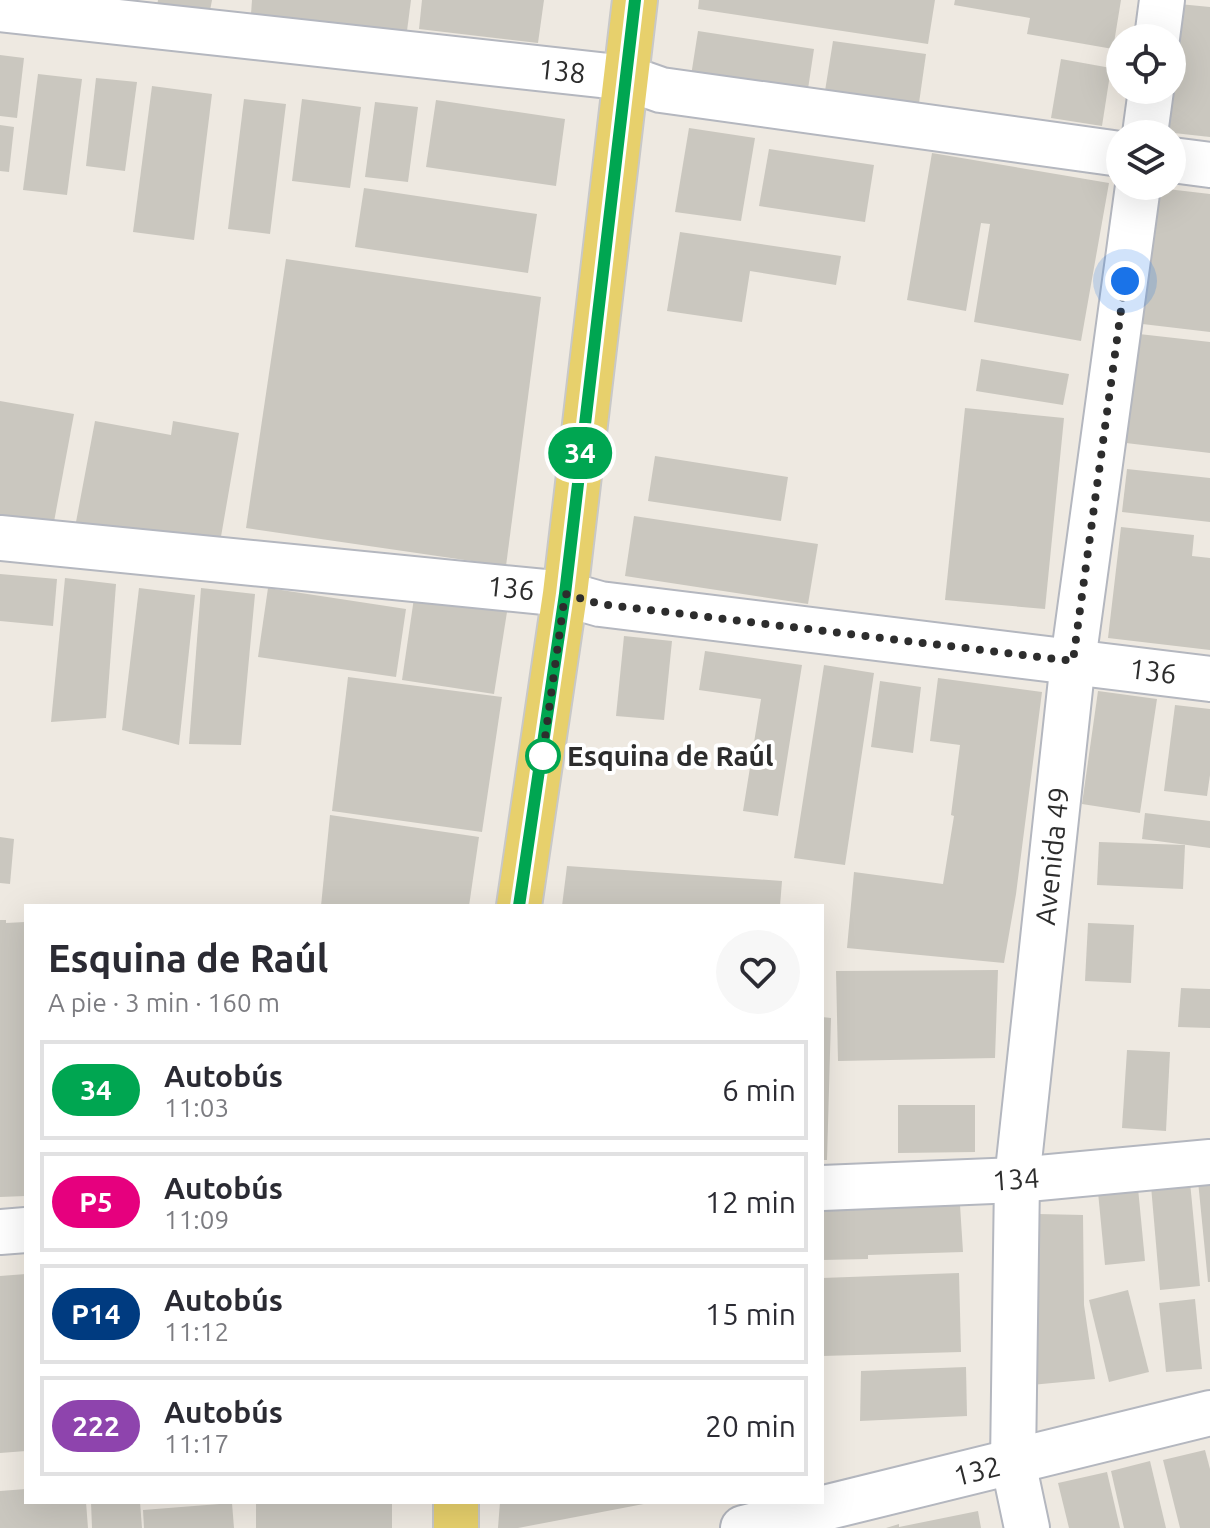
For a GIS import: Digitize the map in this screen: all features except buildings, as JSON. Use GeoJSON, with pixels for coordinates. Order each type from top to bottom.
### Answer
{"type":"FeatureCollection","features":[{"type":"Feature","properties":{"kind":"main road"},"geometry":{"type":"LineString","coordinates":[[519,904],[565,594],[635,0]]}},
{"type":"Feature","properties":{"kind":"main road"},"geometry":{"type":"LineString","coordinates":[[456,1504],[456,1528]]}},
{"type":"Feature","properties":{"kind":"street"},"geometry":{"type":"LineString","coordinates":[[1159,24],[1162,0]]}},
{"type":"Feature","properties":{"kind":"street","name":"138"},"geometry":{"type":"LineString","coordinates":[[0,9],[627,78],[661,90],[1106,152]]}},
{"type":"Feature","properties":{"kind":"street"},"geometry":{"type":"LineString","coordinates":[[1186,162],[1210,165]]}},
{"type":"Feature","properties":{"kind":"street","name":"Avenida 49"},"geometry":{"type":"LineString","coordinates":[[1027,1528],[1013,1462],[1017,1180],[1073,661],[1136,200]]}},
{"type":"Feature","properties":{"kind":"street","name":"136"},"geometry":{"type":"LineString","coordinates":[[0,538],[565,594],[600,604],[1210,679]]}},
{"type":"Feature","properties":{"kind":"street","name":"134"},"geometry":{"type":"LineString","coordinates":[[824,1188],[1017,1180],[1210,1162]]}},
{"type":"Feature","properties":{"kind":"street"},"geometry":{"type":"LineString","coordinates":[[0,1232],[24,1230]]}},
{"type":"Feature","properties":{"kind":"street","name":"132"},"geometry":{"type":"LineString","coordinates":[[743,1528],[1210,1413]]}},
{"type":"Feature","properties":{"kind":"bus line","name":"34"},"geometry":{"type":"LineString","coordinates":[[519,904],[565,594],[635,0]]}},
{"type":"Feature","properties":{"kind":"place","name":"Esquina de Raúl"},"geometry":{"type":"Point","coordinates":[543,756]}},
{"type":"Feature","properties":{"kind":"route"},"geometry":{"type":"LineString","coordinates":[[543,756],[541,767],[565,594],[600,604],[1073,661],[1125,281]]}}]}
